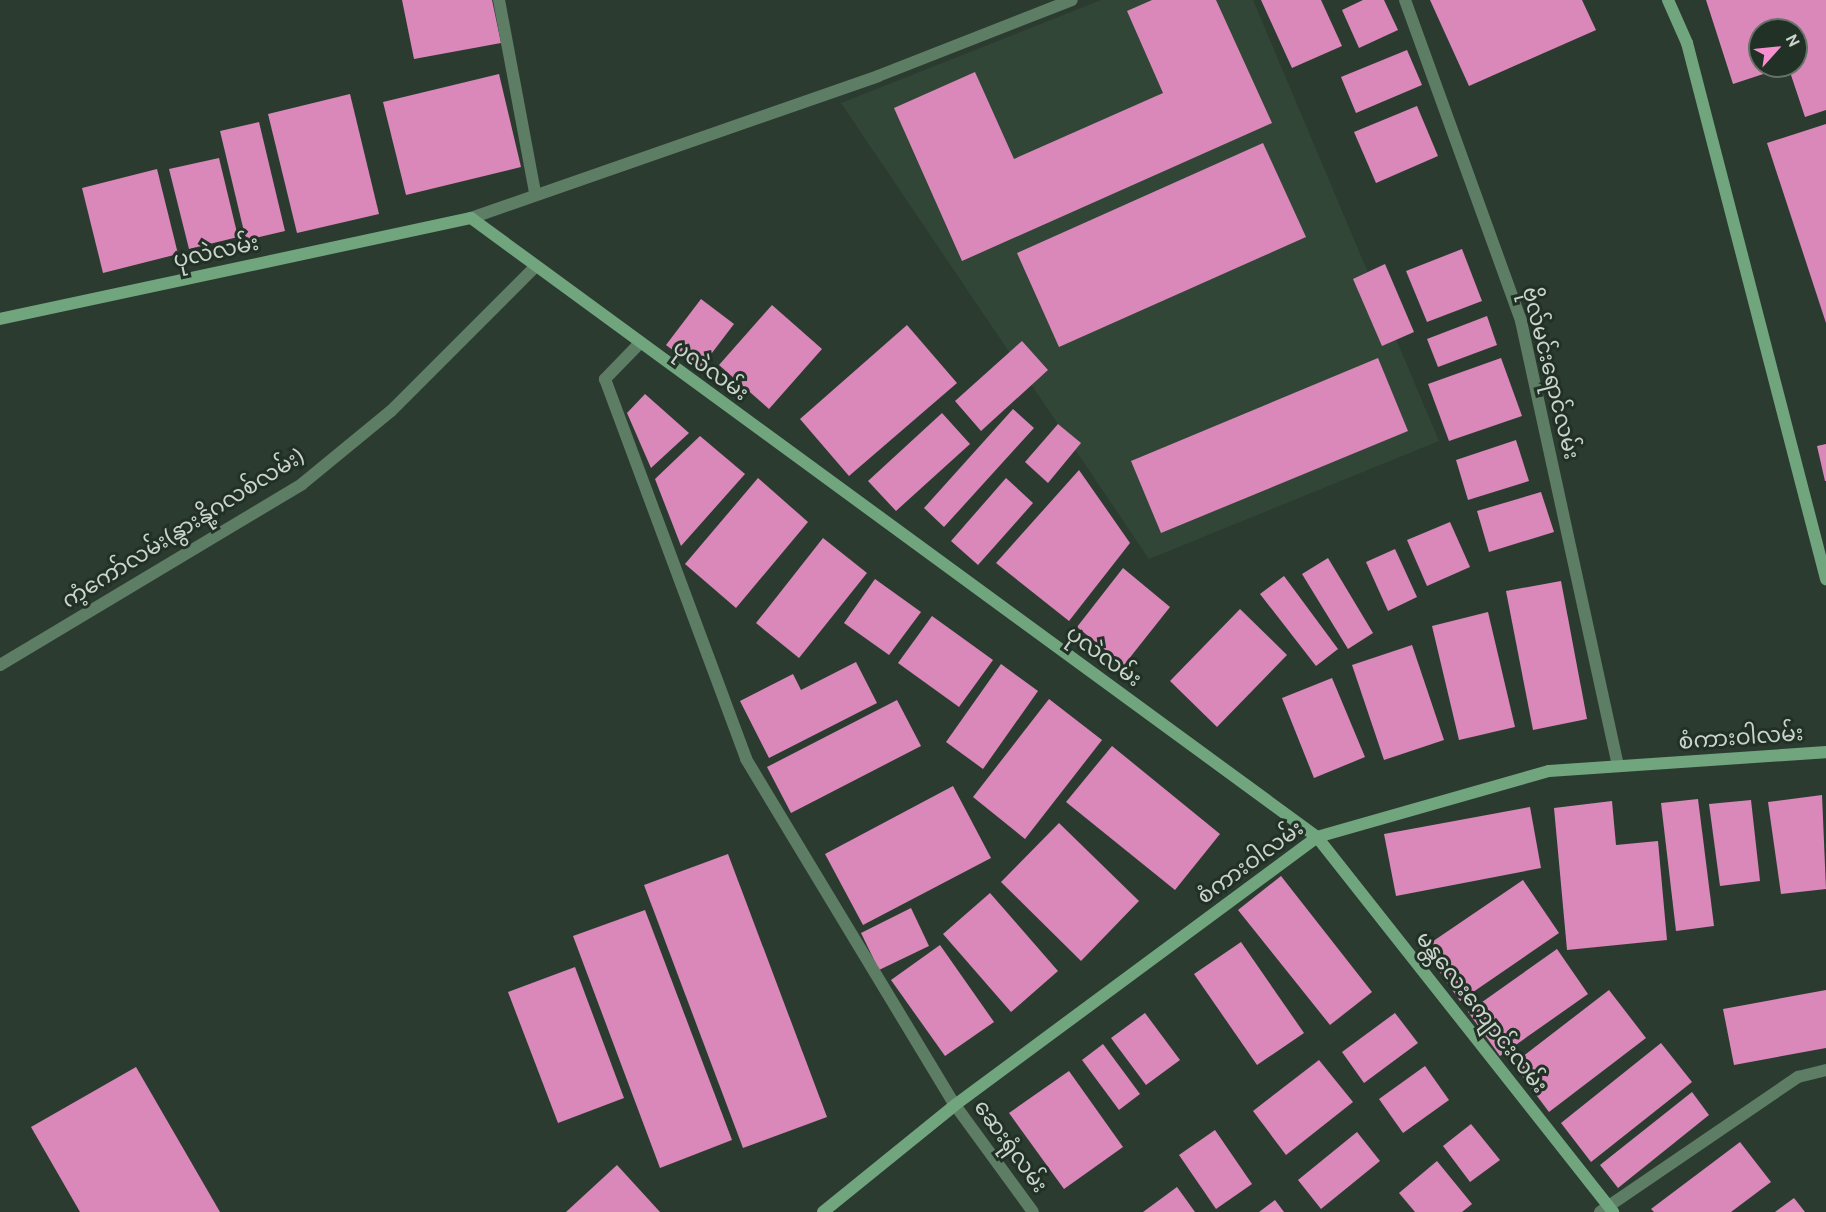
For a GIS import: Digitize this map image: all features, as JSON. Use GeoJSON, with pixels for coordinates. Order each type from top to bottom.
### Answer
{"type":"FeatureCollection","features":[{"type":"Feature","properties":{"kind":"main road"},"geometry":{"type":"LineString","coordinates":[[1668,0],[1687,43],[1826,579]]}},
{"type":"Feature","properties":{"kind":"main road","name":"ပုလဲလမ်း"},"geometry":{"type":"LineString","coordinates":[[0,319],[471,218],[639,344],[1317,837]]}},
{"type":"Feature","properties":{"kind":"main road","name":"စံကားဝါလမ်း"},"geometry":{"type":"LineString","coordinates":[[823,1212],[955,1105],[1317,837],[1549,771],[1826,752]]}},
{"type":"Feature","properties":{"kind":"main road","name":"မန္တလေးကျောင်းလမ်း"},"geometry":{"type":"LineString","coordinates":[[1317,837],[1608,1210]]}},
{"type":"Feature","properties":{"kind":"street"},"geometry":{"type":"LineString","coordinates":[[499,0],[535,193]]}},
{"type":"Feature","properties":{"kind":"street"},"geometry":{"type":"LineString","coordinates":[[471,218],[535,193],[878,76],[1072,0]]}},
{"type":"Feature","properties":{"kind":"street","name":"ဗိုလ်မင်းရောင်လမ်း"},"geometry":{"type":"LineString","coordinates":[[1405,0],[1521,321],[1618,766]]}},
{"type":"Feature","properties":{"kind":"street","name":"ကံ့ကော်လမ်း(နွားနို့ဂလစ်လမ်း)"},"geometry":{"type":"LineString","coordinates":[[0,665],[302,484],[391,411],[536,266]]}},
{"type":"Feature","properties":{"kind":"street","name":"ဆေးရုံလမ်း"},"geometry":{"type":"LineString","coordinates":[[639,344],[605,379],[746,759],[955,1105],[1033,1212]]}},
{"type":"Feature","properties":{"kind":"street"},"geometry":{"type":"LineString","coordinates":[[1608,1210],[1798,1077],[1826,1070]]}},
{"type":"Feature","properties":{"kind":"shaded area"},"geometry":{"type":"Polygon","coordinates":[[[1101,0],[1253,0],[1439,441],[1149,559],[841,103],[1101,0]]]}},
{"type":"Feature","properties":{"kind":"building"},"geometry":{"type":"Polygon","coordinates":[[[402,0],[492,0],[501,43],[414,59],[402,0]]]}},
{"type":"Feature","properties":{"kind":"building"},"geometry":{"type":"Polygon","coordinates":[[[1152,0],[1216,0],[1272,123],[962,261],[894,108],[975,72],[1014,159],[1163,93],[1127,11],[1152,0]]]}},
{"type":"Feature","properties":{"kind":"building"},"geometry":{"type":"Polygon","coordinates":[[[1261,0],[1321,0],[1342,46],[1292,68],[1261,0]]]}},
{"type":"Feature","properties":{"kind":"building"},"geometry":{"type":"Polygon","coordinates":[[[1363,0],[1384,0],[1398,30],[1359,48],[1342,10],[1363,0]]]}},
{"type":"Feature","properties":{"kind":"building"},"geometry":{"type":"Polygon","coordinates":[[[1430,0],[1582,0],[1596,30],[1469,86],[1430,0]]]}},
{"type":"Feature","properties":{"kind":"building"},"geometry":{"type":"Polygon","coordinates":[[[1706,0],[1826,0],[1826,110],[1805,117],[1792,78],[1808,78],[1808,18],[1748,18],[1748,78],[1751,78],[1733,84],[1706,0]]]}},
{"type":"Feature","properties":{"kind":"building"},"geometry":{"type":"Polygon","coordinates":[[[1407,50],[1422,85],[1356,113],[1341,77],[1407,50]]]}},
{"type":"Feature","properties":{"kind":"building"},"geometry":{"type":"Polygon","coordinates":[[[499,74],[521,167],[406,195],[383,102],[499,74]]]}},
{"type":"Feature","properties":{"kind":"building"},"geometry":{"type":"Polygon","coordinates":[[[350,94],[379,214],[297,233],[268,114],[350,94]]]}},
{"type":"Feature","properties":{"kind":"building"},"geometry":{"type":"Polygon","coordinates":[[[1417,106],[1438,156],[1376,183],[1354,132],[1417,106]]]}},
{"type":"Feature","properties":{"kind":"building"},"geometry":{"type":"Polygon","coordinates":[[[259,122],[285,231],[246,240],[220,131],[259,122]]]}},
{"type":"Feature","properties":{"kind":"building"},"geometry":{"type":"Polygon","coordinates":[[[1826,124],[1826,323],[1767,143],[1826,124]]]}},
{"type":"Feature","properties":{"kind":"building"},"geometry":{"type":"Polygon","coordinates":[[[1263,143],[1306,237],[1059,347],[1017,253],[1263,143]]]}},
{"type":"Feature","properties":{"kind":"building"},"geometry":{"type":"Polygon","coordinates":[[[219,158],[238,237],[189,249],[169,169],[219,158]]]}},
{"type":"Feature","properties":{"kind":"building"},"geometry":{"type":"Polygon","coordinates":[[[157,169],[178,254],[103,273],[82,188],[157,169]]]}},
{"type":"Feature","properties":{"kind":"building"},"geometry":{"type":"Polygon","coordinates":[[[1462,249],[1482,301],[1427,322],[1406,271],[1462,249]]]}},
{"type":"Feature","properties":{"kind":"building"},"geometry":{"type":"Polygon","coordinates":[[[1385,264],[1414,332],[1382,346],[1353,279],[1385,264]]]}},
{"type":"Feature","properties":{"kind":"building"},"geometry":{"type":"Polygon","coordinates":[[[701,299],[734,324],[699,370],[666,345],[701,299]]]}},
{"type":"Feature","properties":{"kind":"building"},"geometry":{"type":"Polygon","coordinates":[[[772,305],[822,349],[769,409],[719,365],[772,305]]]}},
{"type":"Feature","properties":{"kind":"building"},"geometry":{"type":"Polygon","coordinates":[[[1487,316],[1497,345],[1438,367],[1427,339],[1487,316]]]}},
{"type":"Feature","properties":{"kind":"building"},"geometry":{"type":"Polygon","coordinates":[[[907,325],[957,383],[849,476],[800,419],[907,325]]]}},
{"type":"Feature","properties":{"kind":"building"},"geometry":{"type":"Polygon","coordinates":[[[1022,341],[1048,370],[981,431],[955,401],[1022,341]]]}},
{"type":"Feature","properties":{"kind":"building"},"geometry":{"type":"Polygon","coordinates":[[[1378,358],[1408,431],[1161,533],[1131,461],[1378,358]]]}},
{"type":"Feature","properties":{"kind":"building"},"geometry":{"type":"Polygon","coordinates":[[[1501,358],[1522,416],[1449,441],[1428,384],[1501,358]]]}},
{"type":"Feature","properties":{"kind":"building"},"geometry":{"type":"Polygon","coordinates":[[[645,394],[689,433],[651,468],[627,413],[645,394]]]}},
{"type":"Feature","properties":{"kind":"building"},"geometry":{"type":"Polygon","coordinates":[[[1013,409],[1034,428],[944,527],[924,508],[1013,409]]]}},
{"type":"Feature","properties":{"kind":"building"},"geometry":{"type":"Polygon","coordinates":[[[942,413],[970,444],[896,511],[868,481],[942,413]]]}},
{"type":"Feature","properties":{"kind":"building"},"geometry":{"type":"Polygon","coordinates":[[[1058,424],[1081,443],[1048,483],[1025,462],[1058,424]]]}},
{"type":"Feature","properties":{"kind":"building"},"geometry":{"type":"Polygon","coordinates":[[[700,436],[745,474],[681,546],[655,479],[700,436]]]}},
{"type":"Feature","properties":{"kind":"building"},"geometry":{"type":"Polygon","coordinates":[[[1516,440],[1529,481],[1468,500],[1456,460],[1516,440]]]}},
{"type":"Feature","properties":{"kind":"building"},"geometry":{"type":"Polygon","coordinates":[[[1826,444],[1826,481],[1825,481],[1817,446],[1826,444]]]}},
{"type":"Feature","properties":{"kind":"building"},"geometry":{"type":"Polygon","coordinates":[[[1079,470],[1130,543],[1069,621],[996,563],[1079,470]]]}},
{"type":"Feature","properties":{"kind":"building"},"geometry":{"type":"Polygon","coordinates":[[[758,478],[808,522],[736,608],[685,564],[758,478]]]}},
{"type":"Feature","properties":{"kind":"building"},"geometry":{"type":"Polygon","coordinates":[[[1006,478],[1033,503],[978,565],[951,541],[1006,478]]]}},
{"type":"Feature","properties":{"kind":"building"},"geometry":{"type":"Polygon","coordinates":[[[1541,492],[1554,532],[1489,552],[1477,511],[1541,492]]]}},
{"type":"Feature","properties":{"kind":"building"},"geometry":{"type":"Polygon","coordinates":[[[1450,522],[1470,567],[1427,586],[1407,540],[1450,522]]]}},
{"type":"Feature","properties":{"kind":"building"},"geometry":{"type":"Polygon","coordinates":[[[823,538],[867,573],[799,658],[756,623],[823,538]]]}},
{"type":"Feature","properties":{"kind":"building"},"geometry":{"type":"Polygon","coordinates":[[[1395,549],[1417,597],[1388,611],[1366,562],[1395,549]]]}},
{"type":"Feature","properties":{"kind":"building"},"geometry":{"type":"Polygon","coordinates":[[[1328,558],[1373,633],[1348,649],[1302,574],[1328,558]]]}},
{"type":"Feature","properties":{"kind":"building"},"geometry":{"type":"Polygon","coordinates":[[[1123,568],[1170,607],[1124,665],[1077,627],[1123,568]]]}},
{"type":"Feature","properties":{"kind":"building"},"geometry":{"type":"Polygon","coordinates":[[[1284,576],[1338,649],[1316,666],[1260,594],[1284,576]]]}},
{"type":"Feature","properties":{"kind":"building"},"geometry":{"type":"Polygon","coordinates":[[[875,579],[921,612],[889,655],[844,623],[875,579]]]}},
{"type":"Feature","properties":{"kind":"building"},"geometry":{"type":"Polygon","coordinates":[[[1561,581],[1587,719],[1533,730],[1506,591],[1561,581]]]}},
{"type":"Feature","properties":{"kind":"building"},"geometry":{"type":"Polygon","coordinates":[[[1240,609],[1287,655],[1217,727],[1170,681],[1240,609]]]}},
{"type":"Feature","properties":{"kind":"building"},"geometry":{"type":"Polygon","coordinates":[[[1488,612],[1515,727],[1459,740],[1432,626],[1488,612]]]}},
{"type":"Feature","properties":{"kind":"building"},"geometry":{"type":"Polygon","coordinates":[[[932,616],[993,660],[959,707],[898,663],[932,616]]]}},
{"type":"Feature","properties":{"kind":"building"},"geometry":{"type":"Polygon","coordinates":[[[1412,645],[1444,740],[1384,760],[1352,665],[1412,645]]]}},
{"type":"Feature","properties":{"kind":"building"},"geometry":{"type":"Polygon","coordinates":[[[856,662],[877,703],[769,758],[740,701],[793,674],[801,690],[856,662]]]}},
{"type":"Feature","properties":{"kind":"building"},"geometry":{"type":"Polygon","coordinates":[[[1001,664],[1038,691],[983,769],[946,742],[1001,664]]]}},
{"type":"Feature","properties":{"kind":"building"},"geometry":{"type":"Polygon","coordinates":[[[1332,678],[1365,757],[1314,778],[1282,698],[1332,678]]]}},
{"type":"Feature","properties":{"kind":"building"},"geometry":{"type":"Polygon","coordinates":[[[1049,699],[1102,740],[1025,839],[973,797],[1049,699]]]}},
{"type":"Feature","properties":{"kind":"building"},"geometry":{"type":"Polygon","coordinates":[[[897,700],[921,746],[791,813],[767,767],[897,700]]]}},
{"type":"Feature","properties":{"kind":"building"},"geometry":{"type":"Polygon","coordinates":[[[1112,746],[1220,834],[1175,890],[1066,802],[1112,746]]]}},
{"type":"Feature","properties":{"kind":"building"},"geometry":{"type":"Polygon","coordinates":[[[953,786],[991,858],[863,925],[825,854],[953,786]]]}},
{"type":"Feature","properties":{"kind":"building"},"geometry":{"type":"Polygon","coordinates":[[[1822,795],[1826,889],[1781,894],[1768,802],[1822,795]]]}},
{"type":"Feature","properties":{"kind":"building"},"geometry":{"type":"Polygon","coordinates":[[[1698,799],[1714,926],[1676,931],[1661,803],[1698,799]]]}},
{"type":"Feature","properties":{"kind":"building"},"geometry":{"type":"Polygon","coordinates":[[[1751,800],[1760,881],[1720,886],[1709,804],[1751,800]]]}},
{"type":"Feature","properties":{"kind":"building"},"geometry":{"type":"Polygon","coordinates":[[[1612,801],[1616,845],[1658,841],[1667,940],[1567,950],[1554,808],[1612,801]]]}},
{"type":"Feature","properties":{"kind":"building"},"geometry":{"type":"Polygon","coordinates":[[[1530,807],[1541,868],[1396,896],[1384,834],[1530,807]]]}},
{"type":"Feature","properties":{"kind":"building"},"geometry":{"type":"Polygon","coordinates":[[[1059,823],[1139,901],[1081,961],[1001,882],[1059,823]]]}},
{"type":"Feature","properties":{"kind":"building"},"geometry":{"type":"Polygon","coordinates":[[[728,854],[827,1117],[743,1148],[644,885],[728,854]]]}},
{"type":"Feature","properties":{"kind":"building"},"geometry":{"type":"Polygon","coordinates":[[[1281,876],[1372,992],[1330,1025],[1238,910],[1281,876]]]}},
{"type":"Feature","properties":{"kind":"building"},"geometry":{"type":"Polygon","coordinates":[[[1523,880],[1559,933],[1460,1001],[1423,948],[1523,880]]]}},
{"type":"Feature","properties":{"kind":"building"},"geometry":{"type":"Polygon","coordinates":[[[990,893],[1058,971],[1011,1012],[943,934],[990,893]]]}},
{"type":"Feature","properties":{"kind":"building"},"geometry":{"type":"Polygon","coordinates":[[[911,908],[929,946],[879,970],[861,933],[911,908]]]}},
{"type":"Feature","properties":{"kind":"building"},"geometry":{"type":"Polygon","coordinates":[[[645,910],[732,1140],[660,1168],[573,936],[645,910]]]}},
{"type":"Feature","properties":{"kind":"building"},"geometry":{"type":"Polygon","coordinates":[[[1241,942],[1304,1033],[1257,1065],[1194,974],[1241,942]]]}},
{"type":"Feature","properties":{"kind":"building"},"geometry":{"type":"Polygon","coordinates":[[[940,945],[994,1022],[945,1056],[891,980],[940,945]]]}},
{"type":"Feature","properties":{"kind":"building"},"geometry":{"type":"Polygon","coordinates":[[[1557,949],[1588,994],[1500,1056],[1468,1012],[1557,949]]]}},
{"type":"Feature","properties":{"kind":"building"},"geometry":{"type":"Polygon","coordinates":[[[575,967],[624,1098],[558,1123],[508,992],[575,967]]]}},
{"type":"Feature","properties":{"kind":"building"},"geometry":{"type":"Polygon","coordinates":[[[1609,990],[1646,1038],[1549,1112],[1513,1064],[1609,990]]]}},
{"type":"Feature","properties":{"kind":"building"},"geometry":{"type":"Polygon","coordinates":[[[1826,990],[1826,1048],[1734,1065],[1723,1009],[1826,990]]]}},
{"type":"Feature","properties":{"kind":"building"},"geometry":{"type":"Polygon","coordinates":[[[1145,1013],[1180,1060],[1146,1085],[1111,1038],[1145,1013]]]}},
{"type":"Feature","properties":{"kind":"building"},"geometry":{"type":"Polygon","coordinates":[[[1395,1013],[1418,1043],[1364,1083],[1342,1052],[1395,1013]]]}},
{"type":"Feature","properties":{"kind":"building"},"geometry":{"type":"Polygon","coordinates":[[[1661,1043],[1692,1082],[1591,1162],[1561,1123],[1661,1043]]]}},
{"type":"Feature","properties":{"kind":"building"},"geometry":{"type":"Polygon","coordinates":[[[1103,1044],[1140,1094],[1119,1110],[1082,1060],[1103,1044]]]}},
{"type":"Feature","properties":{"kind":"building"},"geometry":{"type":"Polygon","coordinates":[[[1319,1060],[1353,1102],[1286,1155],[1253,1111],[1319,1060]]]}},
{"type":"Feature","properties":{"kind":"building"},"geometry":{"type":"Polygon","coordinates":[[[1425,1066],[1449,1100],[1403,1133],[1379,1099],[1425,1066]]]}},
{"type":"Feature","properties":{"kind":"building"},"geometry":{"type":"Polygon","coordinates":[[[136,1067],[220,1212],[80,1212],[31,1127],[136,1067]]]}},
{"type":"Feature","properties":{"kind":"building"},"geometry":{"type":"Polygon","coordinates":[[[1069,1071],[1123,1147],[1064,1189],[1009,1113],[1069,1071]]]}},
{"type":"Feature","properties":{"kind":"building"},"geometry":{"type":"Polygon","coordinates":[[[1692,1092],[1709,1115],[1618,1188],[1600,1165],[1692,1092]]]}},
{"type":"Feature","properties":{"kind":"building"},"geometry":{"type":"Polygon","coordinates":[[[1471,1124],[1500,1160],[1470,1182],[1443,1146],[1471,1124]]]}},
{"type":"Feature","properties":{"kind":"building"},"geometry":{"type":"Polygon","coordinates":[[[1215,1130],[1252,1184],[1216,1209],[1179,1155],[1215,1130]]]}},
{"type":"Feature","properties":{"kind":"building"},"geometry":{"type":"Polygon","coordinates":[[[1357,1132],[1380,1161],[1321,1209],[1298,1180],[1357,1132]]]}},
{"type":"Feature","properties":{"kind":"building"},"geometry":{"type":"Polygon","coordinates":[[[1740,1142],[1771,1182],[1731,1212],[1654,1212],[1651,1209],[1740,1142]]]}},
{"type":"Feature","properties":{"kind":"building"},"geometry":{"type":"Polygon","coordinates":[[[1437,1161],[1472,1204],[1462,1212],[1415,1212],[1399,1193],[1437,1161]]]}},
{"type":"Feature","properties":{"kind":"building"},"geometry":{"type":"Polygon","coordinates":[[[617,1165],[660,1212],[566,1212],[617,1165]]]}},
{"type":"Feature","properties":{"kind":"building"},"geometry":{"type":"Polygon","coordinates":[[[1177,1187],[1195,1212],[1143,1212],[1177,1187]]]}},
{"type":"Feature","properties":{"kind":"building"},"geometry":{"type":"Polygon","coordinates":[[[1794,1198],[1805,1212],[1775,1212],[1794,1198]]]}},
{"type":"Feature","properties":{"kind":"building"},"geometry":{"type":"Polygon","coordinates":[[[1275,1200],[1284,1212],[1259,1212],[1275,1200]]]}}]}
